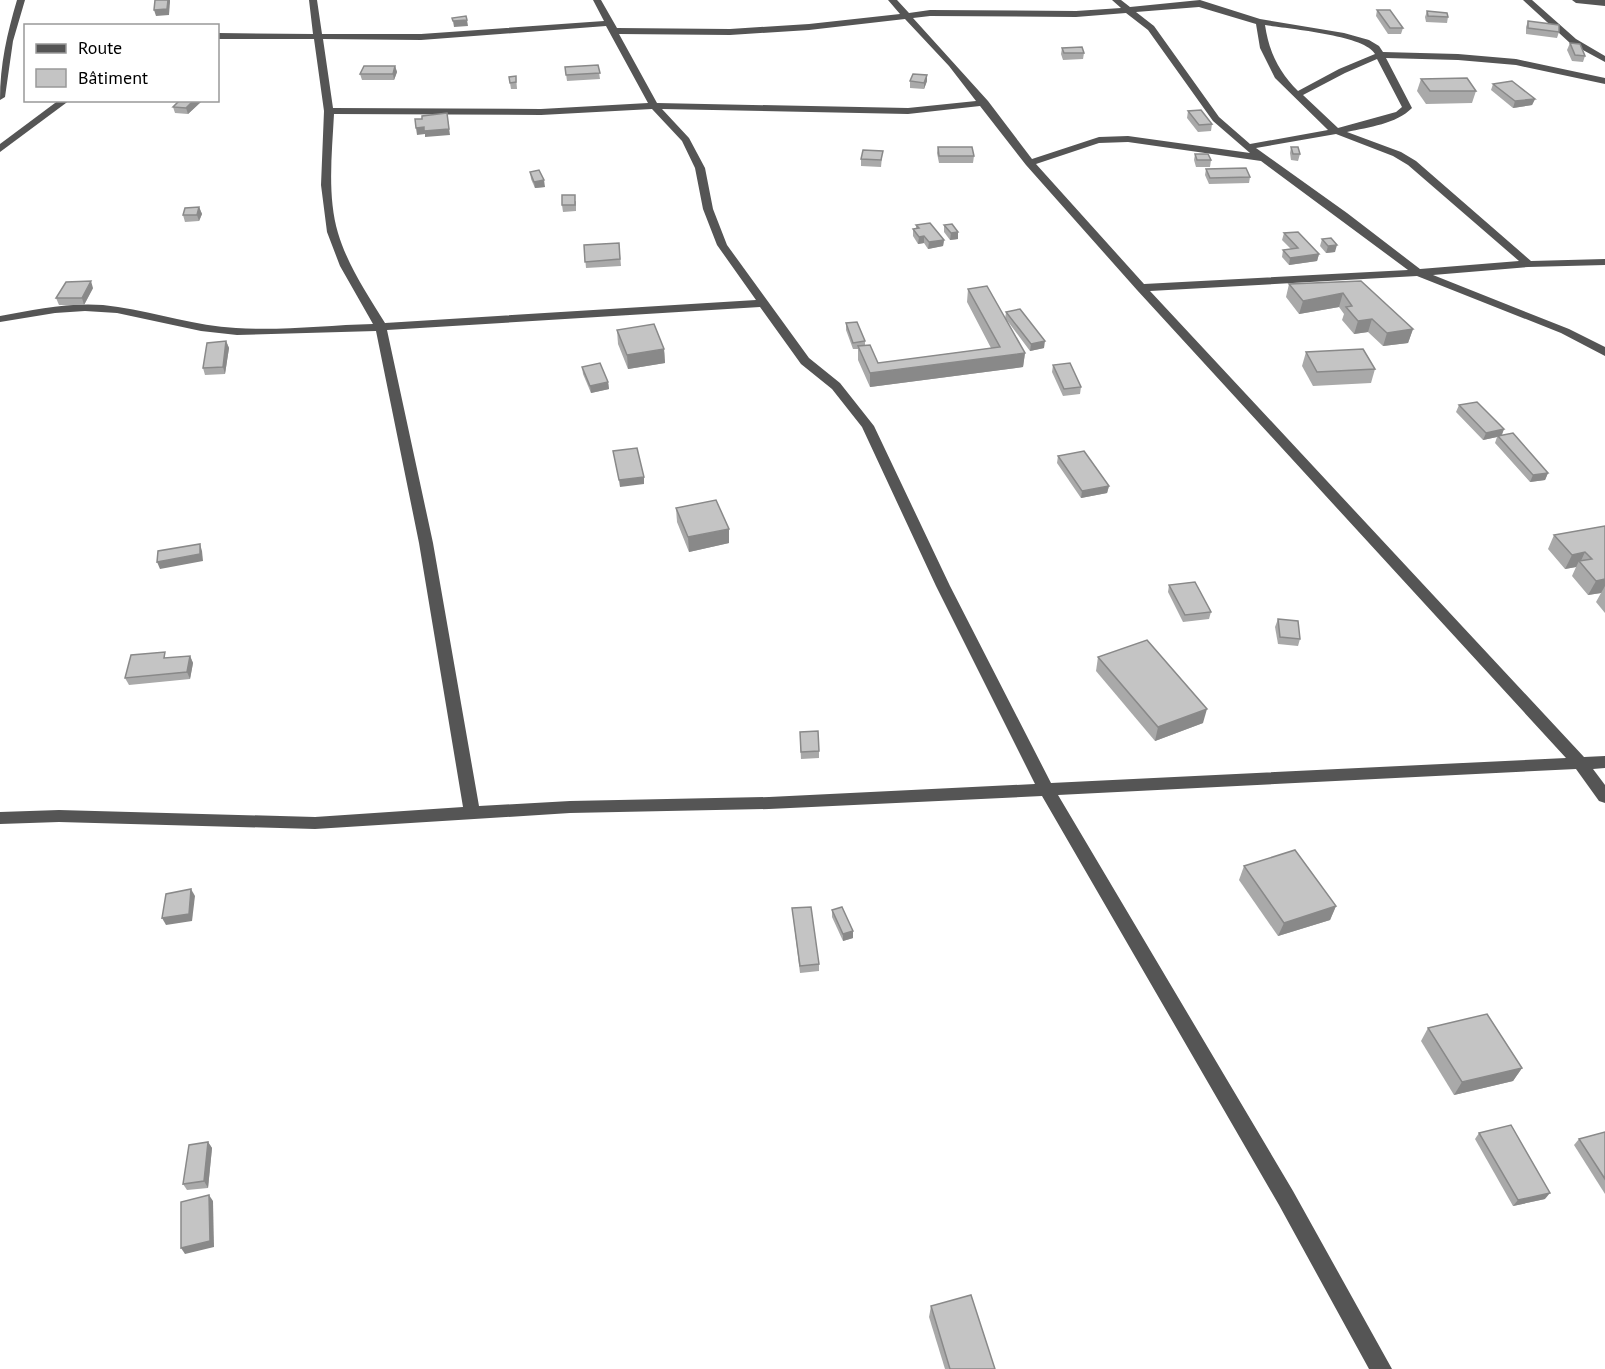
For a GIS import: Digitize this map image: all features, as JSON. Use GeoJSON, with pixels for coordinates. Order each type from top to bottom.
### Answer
{"type":"FeatureCollection","features":[{"type":"Feature","properties":{"kind":"street"},"geometry":{"type":"LineString","coordinates":[[0,97],[8,41],[21,0]]}},
{"type":"Feature","properties":{"kind":"street"},"geometry":{"type":"LineString","coordinates":[[313,0],[329,111],[326,185],[332,232],[345,266],[381,327],[426,543],[472,813]]}},
{"type":"Feature","properties":{"kind":"street"},"geometry":{"type":"LineString","coordinates":[[597,0],[654,106],[686,140],[700,168],[708,209],[722,245],[806,361],[836,386],[868,426],[943,586],[1046,789],[1286,1198],[1381,1369]]}},
{"type":"Feature","properties":{"kind":"street"},"geometry":{"type":"LineString","coordinates":[[892,0],[985,103],[1030,163],[1141,288],[1581,764],[1605,797]]}},
{"type":"Feature","properties":{"kind":"street"},"geometry":{"type":"LineString","coordinates":[[1116,0],[1128,10],[1158,23],[1215,118],[1248,147],[1343,214],[1418,273],[1565,331],[1605,352]]}},
{"type":"Feature","properties":{"kind":"street"},"geometry":{"type":"LineString","coordinates":[[1527,0],[1576,44],[1605,59]]}},
{"type":"Feature","properties":{"kind":"street"},"geometry":{"type":"LineString","coordinates":[[1576,0],[1605,3]]}},
{"type":"Feature","properties":{"kind":"street"},"geometry":{"type":"LineString","coordinates":[[219,36],[422,37],[610,27],[730,32],[907,16],[962,13],[1076,14],[1180,6],[1198,2],[1260,22],[1344,36],[1366,42],[1376,48],[1407,108],[1405,113],[1367,126],[1248,147]]}},
{"type":"Feature","properties":{"kind":"street"},"geometry":{"type":"LineString","coordinates":[[1158,23],[1180,6]]}},
{"type":"Feature","properties":{"kind":"street"},"geometry":{"type":"LineString","coordinates":[[1260,22],[1261,38],[1280,78],[1334,130],[1397,154],[1412,163],[1528,264]]}},
{"type":"Feature","properties":{"kind":"street"},"geometry":{"type":"LineString","coordinates":[[1299,94],[1342,71],[1380,55],[1458,57],[1516,62],[1605,81]]}},
{"type":"Feature","properties":{"kind":"street"},"geometry":{"type":"LineString","coordinates":[[0,149],[63,102]]}},
{"type":"Feature","properties":{"kind":"street"},"geometry":{"type":"LineString","coordinates":[[329,111],[541,112],[654,106],[908,111],[985,103]]}},
{"type":"Feature","properties":{"kind":"street"},"geometry":{"type":"LineString","coordinates":[[1030,163],[1060,151],[1099,140],[1128,139],[1265,158]]}},
{"type":"Feature","properties":{"kind":"street"},"geometry":{"type":"LineString","coordinates":[[1141,288],[1418,273],[1528,264],[1605,262]]}},
{"type":"Feature","properties":{"kind":"street"},"geometry":{"type":"LineString","coordinates":[[0,319],[55,310],[117,310],[201,328],[237,332],[381,327],[762,303]]}},
{"type":"Feature","properties":{"kind":"street"},"geometry":{"type":"LineString","coordinates":[[0,818],[59,816],[315,823],[472,813],[769,802],[1605,762]]}},
{"type":"Feature","properties":{"kind":"building"},"geometry":{"type":"Polygon","coordinates":[[[155,0],[168,0],[167,9],[154,10],[155,0]]]}},
{"type":"Feature","properties":{"kind":"building"},"geometry":{"type":"Polygon","coordinates":[[[1377,10],[1390,10],[1403,28],[1390,28],[1377,10]]]}},
{"type":"Feature","properties":{"kind":"building"},"geometry":{"type":"Polygon","coordinates":[[[1427,11],[1447,13],[1448,17],[1428,16],[1427,11]]]}},
{"type":"Feature","properties":{"kind":"building"},"geometry":{"type":"Polygon","coordinates":[[[466,16],[467,20],[453,21],[452,18],[466,16]]]}},
{"type":"Feature","properties":{"kind":"building"},"geometry":{"type":"Polygon","coordinates":[[[1528,21],[1559,25],[1559,32],[1528,28],[1528,21]]]}},
{"type":"Feature","properties":{"kind":"building"},"geometry":{"type":"Polygon","coordinates":[[[1570,43],[1580,44],[1585,56],[1575,55],[1570,43]]]}},
{"type":"Feature","properties":{"kind":"building"},"geometry":{"type":"Polygon","coordinates":[[[1082,47],[1084,53],[1064,53],[1062,48],[1082,47]]]}},
{"type":"Feature","properties":{"kind":"building"},"geometry":{"type":"Polygon","coordinates":[[[598,65],[600,73],[566,75],[565,67],[598,65]]]}},
{"type":"Feature","properties":{"kind":"building"},"geometry":{"type":"Polygon","coordinates":[[[364,66],[395,66],[393,74],[360,74],[364,66]]]}},
{"type":"Feature","properties":{"kind":"building"},"geometry":{"type":"Polygon","coordinates":[[[913,74],[927,75],[924,83],[910,81],[913,74]]]}},
{"type":"Feature","properties":{"kind":"building"},"geometry":{"type":"Polygon","coordinates":[[[516,76],[516,82],[510,83],[509,77],[516,76]]]}},
{"type":"Feature","properties":{"kind":"building"},"geometry":{"type":"Polygon","coordinates":[[[1467,78],[1476,91],[1430,91],[1421,79],[1467,78]]]}},
{"type":"Feature","properties":{"kind":"building"},"geometry":{"type":"Polygon","coordinates":[[[1512,81],[1535,99],[1515,101],[1493,84],[1512,81]]]}},
{"type":"Feature","properties":{"kind":"building"},"geometry":{"type":"Polygon","coordinates":[[[178,102],[192,102],[186,108],[173,107],[178,102]]]}},
{"type":"Feature","properties":{"kind":"building"},"geometry":{"type":"Polygon","coordinates":[[[1201,110],[1212,124],[1199,125],[1188,111],[1201,110]]]}},
{"type":"Feature","properties":{"kind":"building"},"geometry":{"type":"Polygon","coordinates":[[[447,113],[449,129],[424,131],[424,127],[416,128],[415,119],[447,113]]]}},
{"type":"Feature","properties":{"kind":"building"},"geometry":{"type":"Polygon","coordinates":[[[938,147],[972,147],[974,156],[939,156],[938,147]]]}},
{"type":"Feature","properties":{"kind":"building"},"geometry":{"type":"Polygon","coordinates":[[[1291,147],[1298,147],[1300,154],[1293,154],[1291,147]]]}},
{"type":"Feature","properties":{"kind":"building"},"geometry":{"type":"Polygon","coordinates":[[[863,150],[883,151],[881,160],[861,159],[863,150]]]}},
{"type":"Feature","properties":{"kind":"building"},"geometry":{"type":"Polygon","coordinates":[[[1195,154],[1208,154],[1211,160],[1197,160],[1195,154]]]}},
{"type":"Feature","properties":{"kind":"building"},"geometry":{"type":"Polygon","coordinates":[[[1246,168],[1250,177],[1210,178],[1206,169],[1246,168]]]}},
{"type":"Feature","properties":{"kind":"building"},"geometry":{"type":"Polygon","coordinates":[[[539,170],[544,180],[534,182],[530,172],[539,170]]]}},
{"type":"Feature","properties":{"kind":"building"},"geometry":{"type":"Polygon","coordinates":[[[562,195],[575,195],[575,205],[562,205],[562,195]]]}},
{"type":"Feature","properties":{"kind":"building"},"geometry":{"type":"Polygon","coordinates":[[[199,207],[197,215],[183,215],[185,208],[199,207]]]}},
{"type":"Feature","properties":{"kind":"building"},"geometry":{"type":"Polygon","coordinates":[[[930,223],[944,240],[929,242],[924,236],[919,237],[913,229],[919,228],[916,225],[930,223]]]}},
{"type":"Feature","properties":{"kind":"building"},"geometry":{"type":"Polygon","coordinates":[[[952,224],[958,232],[951,233],[944,225],[952,224]]]}},
{"type":"Feature","properties":{"kind":"building"},"geometry":{"type":"Polygon","coordinates":[[[1298,232],[1319,254],[1290,258],[1283,250],[1298,248],[1284,233],[1298,232]]]}},
{"type":"Feature","properties":{"kind":"building"},"geometry":{"type":"Polygon","coordinates":[[[1331,238],[1337,245],[1328,246],[1322,239],[1331,238]]]}},
{"type":"Feature","properties":{"kind":"building"},"geometry":{"type":"Polygon","coordinates":[[[619,243],[620,259],[585,262],[584,245],[619,243]]]}},
{"type":"Feature","properties":{"kind":"building"},"geometry":{"type":"Polygon","coordinates":[[[91,281],[82,298],[56,298],[66,282],[91,281]]]}},
{"type":"Feature","properties":{"kind":"building"},"geometry":{"type":"Polygon","coordinates":[[[1361,281],[1413,329],[1387,333],[1372,319],[1358,321],[1346,307],[1352,306],[1343,293],[1303,301],[1289,284],[1361,281]]]}},
{"type":"Feature","properties":{"kind":"building"},"geometry":{"type":"Polygon","coordinates":[[[987,286],[1025,353],[870,373],[858,346],[870,345],[878,363],[1000,347],[968,289],[987,286]]]}},
{"type":"Feature","properties":{"kind":"building"},"geometry":{"type":"Polygon","coordinates":[[[1020,309],[1045,341],[1031,344],[1006,312],[1020,309]]]}},
{"type":"Feature","properties":{"kind":"building"},"geometry":{"type":"Polygon","coordinates":[[[857,322],[865,341],[853,343],[846,323],[857,322]]]}},
{"type":"Feature","properties":{"kind":"building"},"geometry":{"type":"Polygon","coordinates":[[[654,324],[664,349],[627,355],[617,330],[654,324]]]}},
{"type":"Feature","properties":{"kind":"building"},"geometry":{"type":"Polygon","coordinates":[[[226,341],[223,367],[203,368],[207,343],[226,341]]]}},
{"type":"Feature","properties":{"kind":"building"},"geometry":{"type":"Polygon","coordinates":[[[1363,349],[1375,369],[1317,372],[1306,352],[1363,349]]]}},
{"type":"Feature","properties":{"kind":"building"},"geometry":{"type":"Polygon","coordinates":[[[600,363],[608,382],[590,386],[582,367],[600,363]]]}},
{"type":"Feature","properties":{"kind":"building"},"geometry":{"type":"Polygon","coordinates":[[[1070,363],[1081,387],[1064,389],[1053,365],[1070,363]]]}},
{"type":"Feature","properties":{"kind":"building"},"geometry":{"type":"Polygon","coordinates":[[[1477,402],[1504,429],[1486,433],[1459,405],[1477,402]]]}},
{"type":"Feature","properties":{"kind":"building"},"geometry":{"type":"Polygon","coordinates":[[[1513,433],[1548,473],[1533,475],[1498,436],[1513,433]]]}},
{"type":"Feature","properties":{"kind":"building"},"geometry":{"type":"Polygon","coordinates":[[[637,448],[644,477],[619,480],[613,451],[637,448]]]}},
{"type":"Feature","properties":{"kind":"building"},"geometry":{"type":"Polygon","coordinates":[[[1084,451],[1109,486],[1082,491],[1058,456],[1084,451]]]}},
{"type":"Feature","properties":{"kind":"building"},"geometry":{"type":"Polygon","coordinates":[[[716,500],[729,529],[688,537],[676,508],[716,500]]]}},
{"type":"Feature","properties":{"kind":"building"},"geometry":{"type":"Polygon","coordinates":[[[1605,526],[1605,579],[1596,581],[1579,561],[1592,559],[1585,552],[1572,555],[1554,535],[1605,526]]]}},
{"type":"Feature","properties":{"kind":"building"},"geometry":{"type":"Polygon","coordinates":[[[200,544],[200,554],[157,562],[158,551],[200,544]]]}},
{"type":"Feature","properties":{"kind":"building"},"geometry":{"type":"Polygon","coordinates":[[[1195,582],[1211,612],[1185,615],[1169,585],[1195,582]]]}},
{"type":"Feature","properties":{"kind":"building"},"geometry":{"type":"Polygon","coordinates":[[[1278,619],[1298,621],[1300,639],[1280,637],[1278,619]]]}},
{"type":"Feature","properties":{"kind":"building"},"geometry":{"type":"Polygon","coordinates":[[[1147,640],[1207,709],[1158,727],[1098,657],[1147,640]]]}},
{"type":"Feature","properties":{"kind":"building"},"geometry":{"type":"Polygon","coordinates":[[[165,652],[164,658],[190,656],[187,672],[125,678],[131,655],[165,652]]]}},
{"type":"Feature","properties":{"kind":"building"},"geometry":{"type":"Polygon","coordinates":[[[818,731],[819,751],[801,752],[800,732],[818,731]]]}},
{"type":"Feature","properties":{"kind":"building"},"geometry":{"type":"Polygon","coordinates":[[[1295,850],[1336,906],[1284,923],[1244,866],[1295,850]]]}},
{"type":"Feature","properties":{"kind":"building"},"geometry":{"type":"Polygon","coordinates":[[[191,889],[189,914],[162,918],[166,894],[191,889]]]}},
{"type":"Feature","properties":{"kind":"building"},"geometry":{"type":"Polygon","coordinates":[[[811,907],[819,964],[800,966],[792,908],[811,907]]]}},
{"type":"Feature","properties":{"kind":"building"},"geometry":{"type":"Polygon","coordinates":[[[842,907],[853,931],[843,934],[832,910],[842,907]]]}},
{"type":"Feature","properties":{"kind":"building"},"geometry":{"type":"Polygon","coordinates":[[[1487,1014],[1522,1068],[1462,1082],[1428,1028],[1487,1014]]]}},
{"type":"Feature","properties":{"kind":"building"},"geometry":{"type":"Polygon","coordinates":[[[1511,1125],[1550,1193],[1518,1200],[1479,1133],[1511,1125]]]}},
{"type":"Feature","properties":{"kind":"building"},"geometry":{"type":"Polygon","coordinates":[[[1605,1132],[1605,1179],[1579,1139],[1605,1132]]]}},
{"type":"Feature","properties":{"kind":"building"},"geometry":{"type":"Polygon","coordinates":[[[208,1142],[204,1181],[183,1184],[189,1145],[208,1142]]]}},
{"type":"Feature","properties":{"kind":"building"},"geometry":{"type":"Polygon","coordinates":[[[209,1195],[210,1241],[181,1248],[181,1202],[209,1195]]]}},
{"type":"Feature","properties":{"kind":"building"},"geometry":{"type":"Polygon","coordinates":[[[971,1295],[995,1369],[950,1369],[931,1306],[971,1295]]]}}]}
